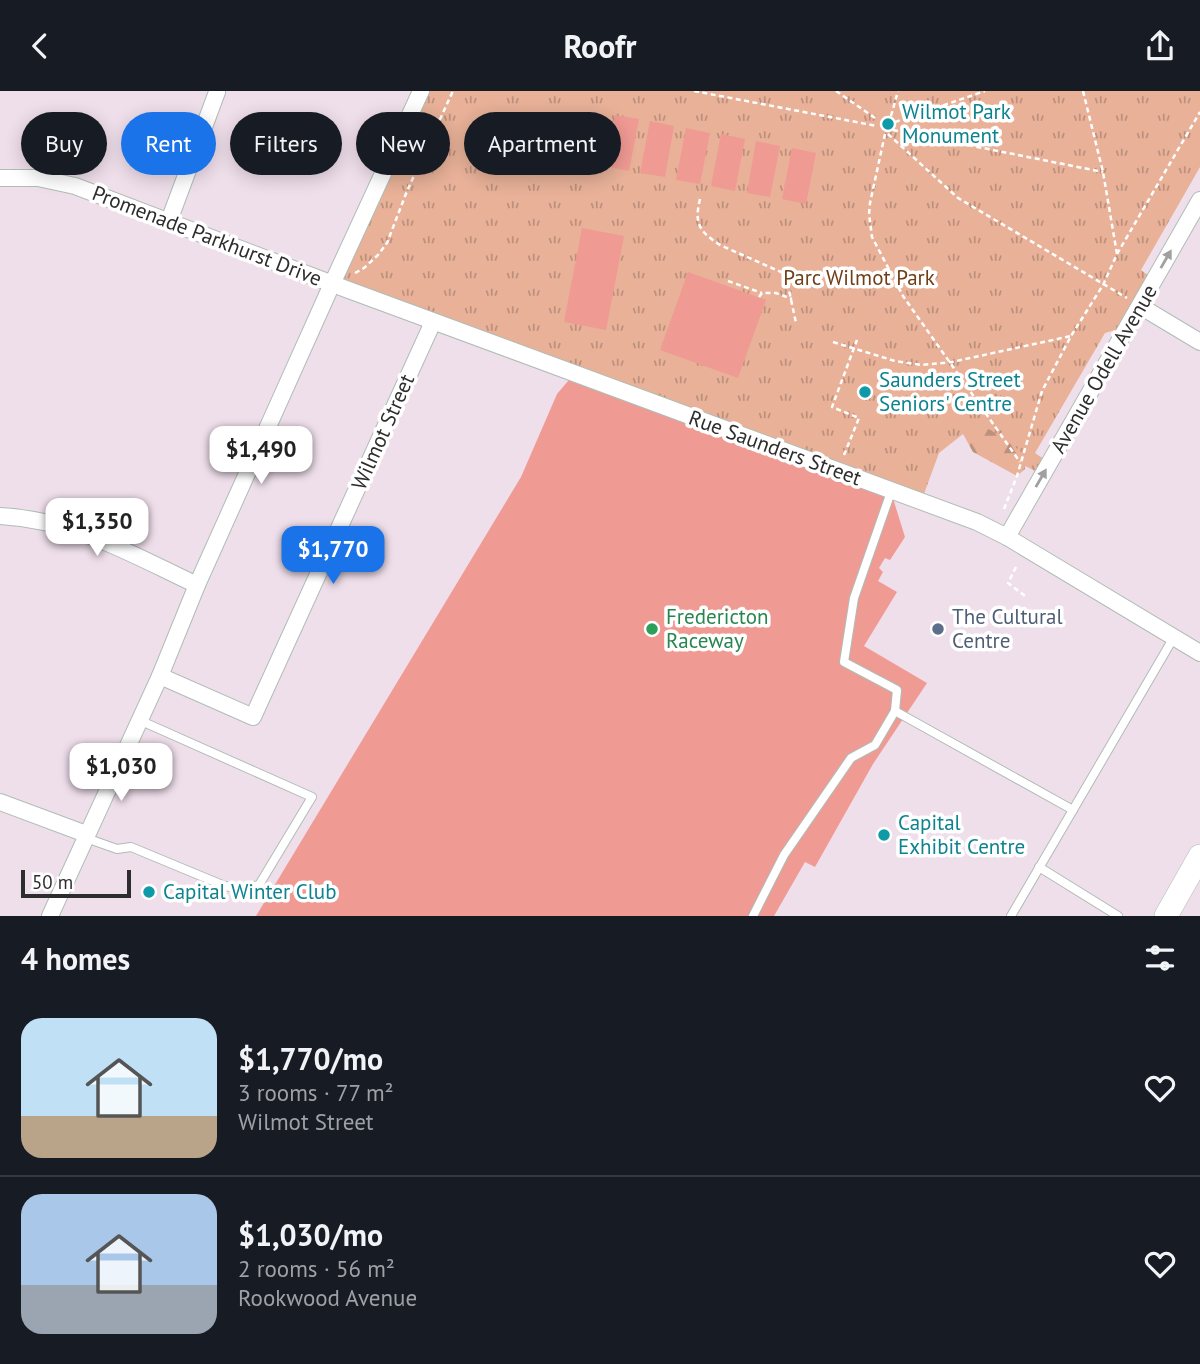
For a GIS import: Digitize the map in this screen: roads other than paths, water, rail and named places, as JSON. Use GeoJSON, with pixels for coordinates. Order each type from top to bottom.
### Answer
{"type":"FeatureCollection","features":[{"type":"Feature","properties":{"kind":"main road"},"geometry":{"type":"LineString","coordinates":[[1166,916],[1200,856]]}},
{"type":"Feature","properties":{"kind":"street"},"geometry":{"type":"LineString","coordinates":[[50,916],[421,91]]}},
{"type":"Feature","properties":{"kind":"street"},"geometry":{"type":"LineString","coordinates":[[170,221],[217,92]]}},
{"type":"Feature","properties":{"kind":"street","name":"Promenade Parkhurst Drive"},"geometry":{"type":"LineString","coordinates":[[0,178],[58,181],[332,284]]}},
{"type":"Feature","properties":{"kind":"street","name":"Avenue Odell Avenue"},"geometry":{"type":"LineString","coordinates":[[1007,537],[1137,303],[1200,200]]}},
{"type":"Feature","properties":{"kind":"street","name":"Rue Saunders Street"},"geometry":{"type":"LineString","coordinates":[[332,284],[977,522],[1007,537],[1200,653]]}},
{"type":"Feature","properties":{"kind":"street"},"geometry":{"type":"LineString","coordinates":[[1137,303],[1200,342]]}},
{"type":"Feature","properties":{"kind":"street","name":"Wilmot Street"},"geometry":{"type":"LineString","coordinates":[[160,675],[253,717],[433,321]]}},
{"type":"Feature","properties":{"kind":"street"},"geometry":{"type":"LineString","coordinates":[[0,516],[35,519],[83,531],[197,585]]}},
{"type":"Feature","properties":{"kind":"street"},"geometry":{"type":"LineString","coordinates":[[0,802],[86,836]]}},
{"type":"Feature","properties":{"kind":"lane"},"geometry":{"type":"LineString","coordinates":[[753,916],[784,855],[851,758],[875,744],[895,711],[897,690],[844,662],[854,598],[891,492]]}},
{"type":"Feature","properties":{"kind":"lane"},"geometry":{"type":"LineString","coordinates":[[1011,916],[1174,637]]}},
{"type":"Feature","properties":{"kind":"lane"},"geometry":{"type":"LineString","coordinates":[[895,711],[1073,810]]}},
{"type":"Feature","properties":{"kind":"lane"},"geometry":{"type":"LineString","coordinates":[[86,836],[117,849],[131,847],[225,886],[240,889],[259,885],[312,797],[139,720]]}},
{"type":"Feature","properties":{"kind":"lane"},"geometry":{"type":"LineString","coordinates":[[1039,867],[1115,915]]}},
{"type":"Feature","properties":{"kind":"place","name":"Wilmot Park Monument"},"geometry":{"type":"Point","coordinates":[888,124]}},
{"type":"Feature","properties":{"kind":"place","name":"Saunders Street Seniors' Centre"},"geometry":{"type":"Point","coordinates":[865,392]}},
{"type":"Feature","properties":{"kind":"place","name":"Fredericton Raceway"},"geometry":{"type":"Point","coordinates":[652,629]}},
{"type":"Feature","properties":{"kind":"place","name":"The Cultural Centre"},"geometry":{"type":"Point","coordinates":[938,629]}},
{"type":"Feature","properties":{"kind":"place","name":"Capital Exhibit Centre"},"geometry":{"type":"Point","coordinates":[884,835]}},
{"type":"Feature","properties":{"kind":"place","name":"Capital Winter Club"},"geometry":{"type":"Point","coordinates":[149,892]}},
{"type":"Feature","properties":{"kind":"park label","name":"Parc Wilmot Park"},"geometry":{"type":"Point","coordinates":[859,278]}}]}
